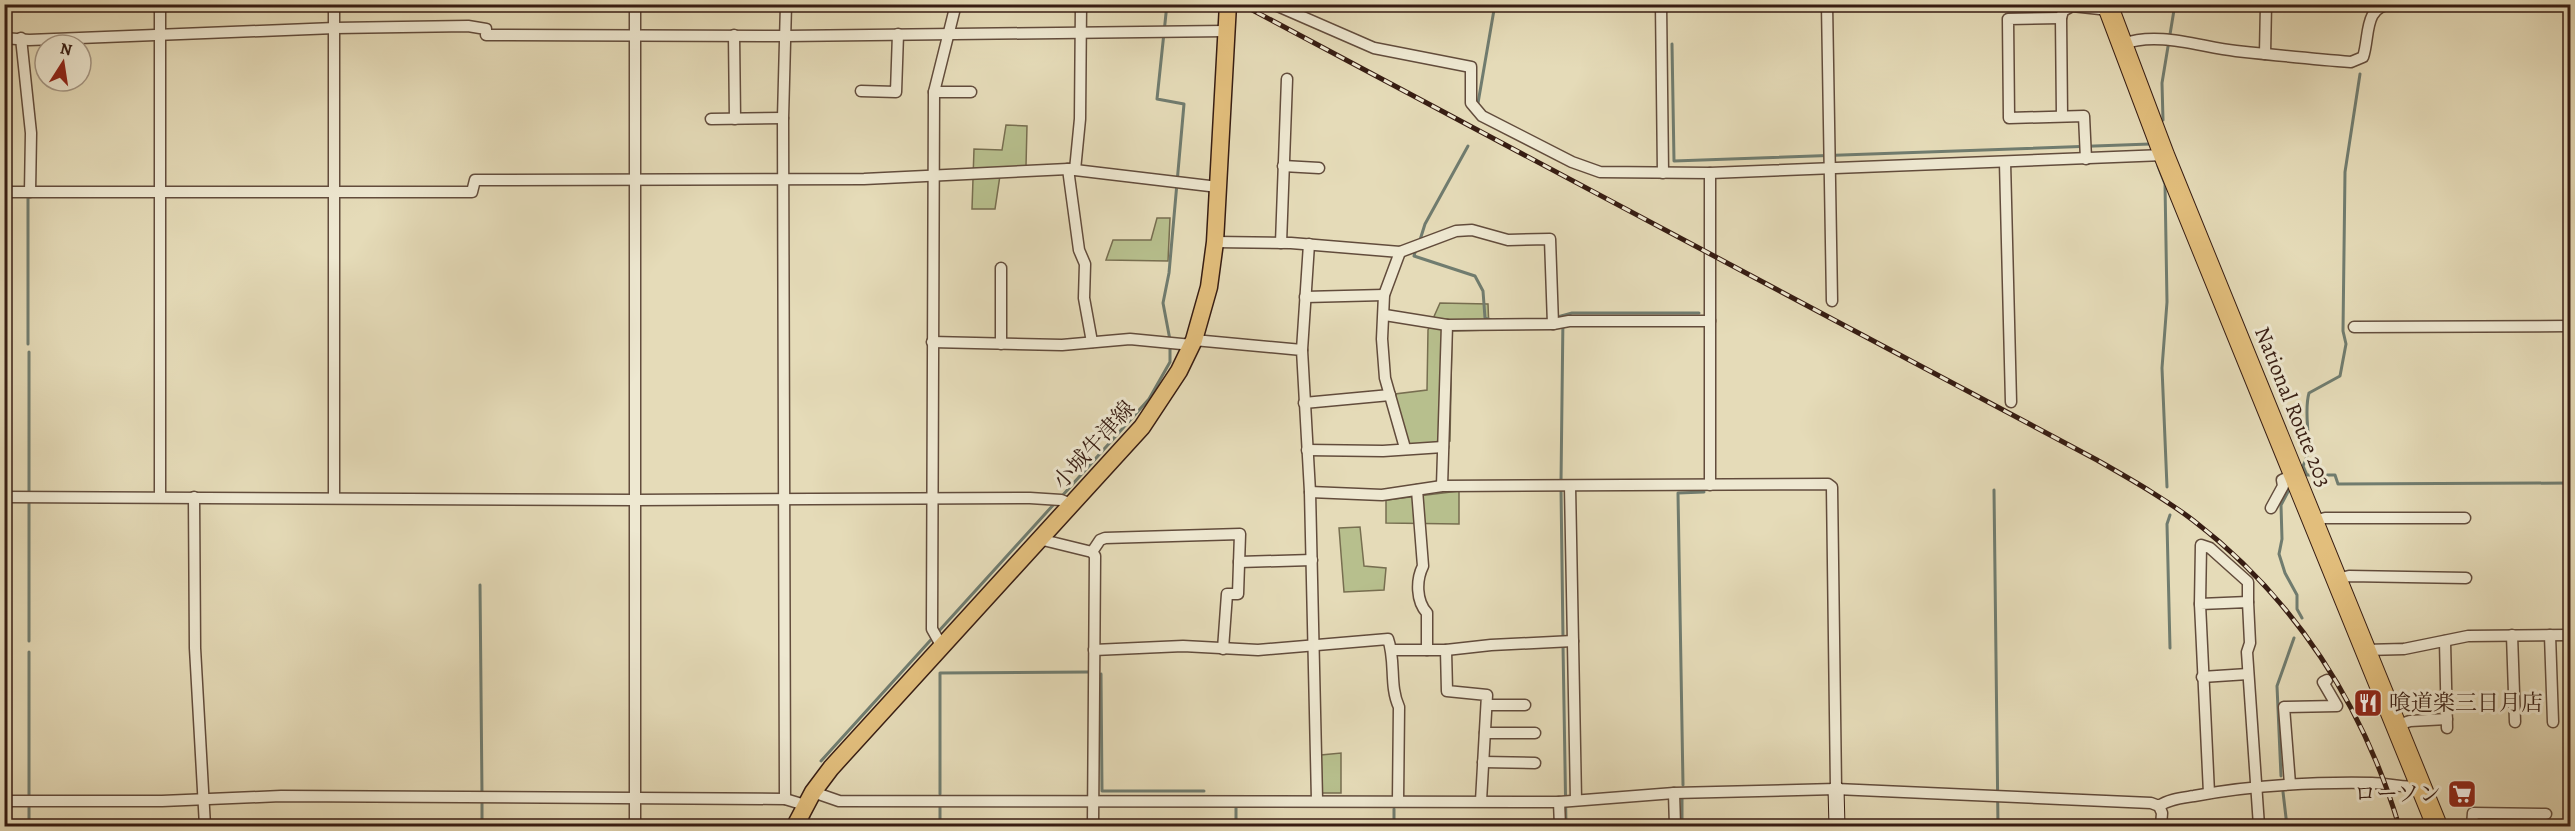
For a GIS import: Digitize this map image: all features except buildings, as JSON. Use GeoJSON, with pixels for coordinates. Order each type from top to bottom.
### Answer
{"type":"FeatureCollection","features":[{"type":"Feature","properties":{"kind":"highway","name":"National Route 203"},"geometry":{"type":"LineString","coordinates":[[2108,7],[2164,155],[2365,650],[2398,725],[2437,826]]}},
{"type":"Feature","properties":{"kind":"main road","name":"小城牛津線"},"geometry":{"type":"LineString","coordinates":[[795,826],[809,799],[831,768],[937,639],[1039,538],[1061,501],[1156,409],[1193,342],[1209,287],[1215,242],[1228,4]]}},
{"type":"Feature","properties":{"kind":"street"},"geometry":{"type":"LineString","coordinates":[[160,4],[160,497]]}},
{"type":"Feature","properties":{"kind":"street"},"geometry":{"type":"LineString","coordinates":[[334,4],[334,497]]}},
{"type":"Feature","properties":{"kind":"street"},"geometry":{"type":"LineString","coordinates":[[635,4],[635,826]]}},
{"type":"Feature","properties":{"kind":"street"},"geometry":{"type":"LineString","coordinates":[[784,799],[783,118],[786,4]]}},
{"type":"Feature","properties":{"kind":"street"},"geometry":{"type":"LineString","coordinates":[[937,639],[932,499],[934,92],[946,34],[956,4]]}},
{"type":"Feature","properties":{"kind":"street"},"geometry":{"type":"LineString","coordinates":[[1082,4],[1080,119],[1072,169],[1079,250],[1085,264],[1084,298],[1092,342]]}},
{"type":"Feature","properties":{"kind":"street"},"geometry":{"type":"LineString","coordinates":[[1273,4],[1374,48],[1471,67],[1471,103],[1482,116],[1572,162],[1600,172],[1710,173],[2164,155]]}},
{"type":"Feature","properties":{"kind":"street"},"geometry":{"type":"LineString","coordinates":[[1660,4],[1663,173]]}},
{"type":"Feature","properties":{"kind":"street"},"geometry":{"type":"LineString","coordinates":[[1827,4],[1832,301]]}},
{"type":"Feature","properties":{"kind":"street"},"geometry":{"type":"LineString","coordinates":[[2265,54],[2266,4]]}},
{"type":"Feature","properties":{"kind":"street"},"geometry":{"type":"LineString","coordinates":[[2123,44],[2133,40],[2168,40],[2265,54],[2357,61],[2366,49],[2372,12],[2379,7],[2392,4]]}},
{"type":"Feature","properties":{"kind":"street"},"geometry":{"type":"LineString","coordinates":[[2062,116],[2061,18],[2063,11],[2072,6],[2108,7]]}},
{"type":"Feature","properties":{"kind":"street"},"geometry":{"type":"LineString","coordinates":[[2061,18],[2008,19],[2009,118],[2084,116],[2086,159]]}},
{"type":"Feature","properties":{"kind":"street"},"geometry":{"type":"LineString","coordinates":[[4,38],[29,40],[334,28],[468,26],[486,28],[486,35],[786,36],[1226,31]]}},
{"type":"Feature","properties":{"kind":"street"},"geometry":{"type":"LineString","coordinates":[[861,92],[896,92],[898,34]]}},
{"type":"Feature","properties":{"kind":"street"},"geometry":{"type":"LineString","coordinates":[[734,35],[735,119]]}},
{"type":"Feature","properties":{"kind":"street"},"geometry":{"type":"LineString","coordinates":[[21,38],[31,133],[30,192]]}},
{"type":"Feature","properties":{"kind":"street"},"geometry":{"type":"LineString","coordinates":[[1281,243],[1287,79]]}},
{"type":"Feature","properties":{"kind":"street"},"geometry":{"type":"LineString","coordinates":[[934,92],[971,92]]}},
{"type":"Feature","properties":{"kind":"street"},"geometry":{"type":"LineString","coordinates":[[711,119],[783,118]]}},
{"type":"Feature","properties":{"kind":"street"},"geometry":{"type":"LineString","coordinates":[[2005,162],[2011,402]]}},
{"type":"Feature","properties":{"kind":"street"},"geometry":{"type":"LineString","coordinates":[[1283,166],[1319,168]]}},
{"type":"Feature","properties":{"kind":"street"},"geometry":{"type":"LineString","coordinates":[[4,192],[472,192],[475,180],[784,180],[1072,169],[1218,187]]}},
{"type":"Feature","properties":{"kind":"street"},"geometry":{"type":"LineString","coordinates":[[1710,173],[1710,485]]}},
{"type":"Feature","properties":{"kind":"street"},"geometry":{"type":"LineString","coordinates":[[1215,242],[1405,249],[1456,231],[1472,230],[1508,240],[1550,239],[1553,319]]}},
{"type":"Feature","properties":{"kind":"street"},"geometry":{"type":"LineString","coordinates":[[1309,244],[1302,351],[1310,492],[1317,800]]}},
{"type":"Feature","properties":{"kind":"street"},"geometry":{"type":"LineString","coordinates":[[1405,249],[1384,296],[1385,315],[1382,339],[1385,378],[1405,448]]}},
{"type":"Feature","properties":{"kind":"street"},"geometry":{"type":"LineString","coordinates":[[1001,268],[1001,344]]}},
{"type":"Feature","properties":{"kind":"street"},"geometry":{"type":"LineString","coordinates":[[1305,297],[1384,296]]}},
{"type":"Feature","properties":{"kind":"street"},"geometry":{"type":"LineString","coordinates":[[1385,315],[1447,325],[1553,319],[1710,321]]}},
{"type":"Feature","properties":{"kind":"street"},"geometry":{"type":"LineString","coordinates":[[1442,486],[1447,325]]}},
{"type":"Feature","properties":{"kind":"street"},"geometry":{"type":"LineString","coordinates":[[2354,327],[2571,326]]}},
{"type":"Feature","properties":{"kind":"street"},"geometry":{"type":"LineString","coordinates":[[932,342],[1062,345],[1130,339],[1302,351]]}},
{"type":"Feature","properties":{"kind":"street"},"geometry":{"type":"LineString","coordinates":[[1304,403],[1390,395]]}},
{"type":"Feature","properties":{"kind":"street"},"geometry":{"type":"LineString","coordinates":[[1307,450],[1383,451],[1443,447]]}},
{"type":"Feature","properties":{"kind":"street"},"geometry":{"type":"LineString","coordinates":[[2271,508],[2283,486],[2282,480],[2295,474]]}},
{"type":"Feature","properties":{"kind":"street"},"geometry":{"type":"LineString","coordinates":[[1310,492],[1382,495],[1442,486],[1828,484],[1832,487],[1837,826]]}},
{"type":"Feature","properties":{"kind":"street"},"geometry":{"type":"LineString","coordinates":[[1570,486],[1576,800]]}},
{"type":"Feature","properties":{"kind":"street"},"geometry":{"type":"LineString","coordinates":[[1417,490],[1423,566],[1418,576],[1421,606],[1427,613],[1427,650]]}},
{"type":"Feature","properties":{"kind":"street"},"geometry":{"type":"LineString","coordinates":[[4,497],[1061,501]]}},
{"type":"Feature","properties":{"kind":"street"},"geometry":{"type":"LineString","coordinates":[[194,497],[195,648],[205,826]]}},
{"type":"Feature","properties":{"kind":"street"},"geometry":{"type":"LineString","coordinates":[[2314,521],[2325,518],[2465,518]]}},
{"type":"Feature","properties":{"kind":"street"},"geometry":{"type":"LineString","coordinates":[[1092,552],[1100,540],[1105,538],[1240,534],[1238,594],[1227,594],[1223,649]]}},
{"type":"Feature","properties":{"kind":"street"},"geometry":{"type":"LineString","coordinates":[[1039,538],[1092,552],[1095,556],[1093,826]]}},
{"type":"Feature","properties":{"kind":"street"},"geometry":{"type":"LineString","coordinates":[[2209,793],[2202,677],[2201,545],[2210,548],[2248,582],[2250,643],[2247,652],[2259,826]]}},
{"type":"Feature","properties":{"kind":"street"},"geometry":{"type":"LineString","coordinates":[[1239,562],[1312,560]]}},
{"type":"Feature","properties":{"kind":"street"},"geometry":{"type":"LineString","coordinates":[[2338,579],[2349,576],[2466,578]]}},
{"type":"Feature","properties":{"kind":"street"},"geometry":{"type":"LineString","coordinates":[[2200,604],[2248,602]]}},
{"type":"Feature","properties":{"kind":"street"},"geometry":{"type":"LineString","coordinates":[[2512,635],[2515,722]]}},
{"type":"Feature","properties":{"kind":"street"},"geometry":{"type":"LineString","coordinates":[[2550,635],[2553,722]]}},
{"type":"Feature","properties":{"kind":"street"},"geometry":{"type":"LineString","coordinates":[[2365,650],[2404,649],[2468,636],[2571,635]]}},
{"type":"Feature","properties":{"kind":"street"},"geometry":{"type":"LineString","coordinates":[[1094,650],[1183,646],[1258,650],[1388,639],[1392,650],[1394,697],[1399,707],[1398,801]]}},
{"type":"Feature","properties":{"kind":"street"},"geometry":{"type":"LineString","coordinates":[[1392,650],[1446,650],[1573,641]]}},
{"type":"Feature","properties":{"kind":"street"},"geometry":{"type":"LineString","coordinates":[[2398,725],[2410,721],[2447,724],[2445,641]]}},
{"type":"Feature","properties":{"kind":"street"},"geometry":{"type":"LineString","coordinates":[[1446,650],[1447,691],[1487,694],[1481,801]]}},
{"type":"Feature","properties":{"kind":"street"},"geometry":{"type":"LineString","coordinates":[[2202,677],[2248,674]]}},
{"type":"Feature","properties":{"kind":"street"},"geometry":{"type":"LineString","coordinates":[[2290,784],[2284,707],[2337,706],[2323,682],[2327,680]]}},
{"type":"Feature","properties":{"kind":"street"},"geometry":{"type":"LineString","coordinates":[[1487,705],[1525,705]]}},
{"type":"Feature","properties":{"kind":"street"},"geometry":{"type":"LineString","coordinates":[[1485,733],[1535,733]]}},
{"type":"Feature","properties":{"kind":"street"},"geometry":{"type":"LineString","coordinates":[[1484,762],[1535,763]]}},
{"type":"Feature","properties":{"kind":"street"},"geometry":{"type":"LineString","coordinates":[[2159,806],[2168,801],[2209,793],[2290,784],[2379,783],[2402,789],[2422,786]]}},
{"type":"Feature","properties":{"kind":"street"},"geometry":{"type":"LineString","coordinates":[[4,801],[205,800],[281,796],[839,801],[1094,799],[1559,802],[1674,793],[1836,789],[2151,803],[2159,806],[2162,813],[2161,826]]}},
{"type":"Feature","properties":{"kind":"street"},"geometry":{"type":"LineString","coordinates":[[1674,793],[1675,826]]}},
{"type":"Feature","properties":{"kind":"street"},"geometry":{"type":"LineString","coordinates":[[1559,802],[1560,826]]}},
{"type":"Feature","properties":{"kind":"street"},"geometry":{"type":"LineString","coordinates":[[2472,826],[2473,813],[2546,814]]}},
{"type":"Feature","properties":{"kind":"green space"},"geometry":{"type":"Polygon","coordinates":[[[1006,125],[1027,126],[1026,166],[1001,169],[995,209],[972,209],[974,149],[1002,150],[1006,125]]]}},
{"type":"Feature","properties":{"kind":"green space"},"geometry":{"type":"Polygon","coordinates":[[[1157,218],[1170,218],[1168,261],[1106,260],[1113,240],[1151,240],[1157,218]]]}},
{"type":"Feature","properties":{"kind":"green space"},"geometry":{"type":"Polygon","coordinates":[[[1440,303],[1488,304],[1489,330],[1452,331],[1450,441],[1407,445],[1395,394],[1427,390],[1428,330],[1440,303]]]}},
{"type":"Feature","properties":{"kind":"green space"},"geometry":{"type":"Polygon","coordinates":[[[1459,491],[1459,524],[1386,523],[1386,500],[1459,491]]]}},
{"type":"Feature","properties":{"kind":"green space"},"geometry":{"type":"Polygon","coordinates":[[[1360,527],[1364,566],[1386,568],[1384,590],[1344,592],[1339,528],[1360,527]]]}},
{"type":"Feature","properties":{"kind":"green space"},"geometry":{"type":"Polygon","coordinates":[[[1341,753],[1341,793],[1322,793],[1321,755],[1341,753]]]}},
{"type":"Feature","properties":{"kind":"waterway"},"geometry":{"type":"LineString","coordinates":[[1167,4],[1157,99],[1184,104],[1169,273],[1163,303],[1170,340]]}},
{"type":"Feature","properties":{"kind":"waterway"},"geometry":{"type":"LineString","coordinates":[[1478,103],[1495,4]]}},
{"type":"Feature","properties":{"kind":"waterway"},"geometry":{"type":"LineString","coordinates":[[2163,120],[2162,83],[2175,4]]}},
{"type":"Feature","properties":{"kind":"waterway"},"geometry":{"type":"LineString","coordinates":[[1672,44],[1674,161],[2150,144]]}},
{"type":"Feature","properties":{"kind":"waterway"},"geometry":{"type":"LineString","coordinates":[[2360,74],[2345,172],[2343,331],[2346,344],[2340,376],[2309,393],[2307,402],[2308,449],[2303,466],[2307,475],[2335,475],[2338,484],[2570,483]]}},
{"type":"Feature","properties":{"kind":"waterway"},"geometry":{"type":"LineString","coordinates":[[1420,240],[1425,224],[1468,146]]}},
{"type":"Feature","properties":{"kind":"waterway"},"geometry":{"type":"LineString","coordinates":[[2158,166],[2165,184],[2167,302],[2162,368],[2167,487]]}},
{"type":"Feature","properties":{"kind":"waterway"},"geometry":{"type":"LineString","coordinates":[[28,196],[28,344]]}},
{"type":"Feature","properties":{"kind":"waterway"},"geometry":{"type":"LineString","coordinates":[[1416,249],[1414,256],[1475,276],[1483,291],[1485,318],[1491,320]]}},
{"type":"Feature","properties":{"kind":"waterway"},"geometry":{"type":"LineString","coordinates":[[1554,318],[1572,313],[1699,313]]}},
{"type":"Feature","properties":{"kind":"waterway"},"geometry":{"type":"LineString","coordinates":[[1561,482],[1563,316]]}},
{"type":"Feature","properties":{"kind":"waterway"},"geometry":{"type":"LineString","coordinates":[[1062,496],[1149,399],[1170,362],[1170,347]]}},
{"type":"Feature","properties":{"kind":"waterway"},"geometry":{"type":"LineString","coordinates":[[29,352],[29,493]]}},
{"type":"Feature","properties":{"kind":"waterway"},"geometry":{"type":"LineString","coordinates":[[2290,488],[2281,505],[2282,539],[2279,554],[2285,573],[2297,595],[2297,609],[2302,618]]}},
{"type":"Feature","properties":{"kind":"waterway"},"geometry":{"type":"LineString","coordinates":[[1561,489],[1563,638]]}},
{"type":"Feature","properties":{"kind":"waterway"},"geometry":{"type":"LineString","coordinates":[[1994,490],[1998,826]]}},
{"type":"Feature","properties":{"kind":"waterway"},"geometry":{"type":"LineString","coordinates":[[1683,785],[1678,493],[1704,492]]}},
{"type":"Feature","properties":{"kind":"waterway"},"geometry":{"type":"LineString","coordinates":[[29,501],[29,641]]}},
{"type":"Feature","properties":{"kind":"waterway"},"geometry":{"type":"LineString","coordinates":[[821,761],[1055,503]]}},
{"type":"Feature","properties":{"kind":"waterway"},"geometry":{"type":"LineString","coordinates":[[2170,515],[2167,524],[2170,648]]}},
{"type":"Feature","properties":{"kind":"waterway"},"geometry":{"type":"LineString","coordinates":[[480,585],[482,794]]}},
{"type":"Feature","properties":{"kind":"waterway"},"geometry":{"type":"LineString","coordinates":[[2281,776],[2277,686],[2294,638]]}},
{"type":"Feature","properties":{"kind":"waterway"},"geometry":{"type":"LineString","coordinates":[[1563,645],[1566,826]]}},
{"type":"Feature","properties":{"kind":"waterway"},"geometry":{"type":"LineString","coordinates":[[29,652],[29,797]]}},
{"type":"Feature","properties":{"kind":"waterway"},"geometry":{"type":"LineString","coordinates":[[940,794],[940,673],[1088,672]]}},
{"type":"Feature","properties":{"kind":"waterway"},"geometry":{"type":"LineString","coordinates":[[1101,674],[1102,791],[1204,791]]}},
{"type":"Feature","properties":{"kind":"waterway"},"geometry":{"type":"LineString","coordinates":[[2283,792],[2287,826]]}},
{"type":"Feature","properties":{"kind":"waterway"},"geometry":{"type":"LineString","coordinates":[[1682,799],[1682,826]]}},
{"type":"Feature","properties":{"kind":"waterway"},"geometry":{"type":"LineString","coordinates":[[482,803],[482,826]]}},
{"type":"Feature","properties":{"kind":"waterway"},"geometry":{"type":"LineString","coordinates":[[1236,804],[1236,826]]}},
{"type":"Feature","properties":{"kind":"waterway"},"geometry":{"type":"LineString","coordinates":[[940,806],[940,826]]}},
{"type":"Feature","properties":{"kind":"waterway"},"geometry":{"type":"LineString","coordinates":[[29,807],[29,826]]}},
{"type":"Feature","properties":{"kind":"waterway"},"geometry":{"type":"LineString","coordinates":[[1394,809],[1394,826]]}},
{"type":"Feature","properties":{"kind":"waterway"},"geometry":{"type":"LineString","coordinates":[[804,826],[809,817]]}},
{"type":"Feature","properties":{"kind":"railway"},"geometry":{"type":"LineString","coordinates":[[1241,4],[2097,460],[2183,513],[2230,552],[2264,585],[2321,657],[2366,738],[2399,826]]}},
{"type":"Feature","properties":{"kind":"place","name":"喰道楽三日月店"},"geometry":{"type":"Point","coordinates":[2368,703]}},
{"type":"Feature","properties":{"kind":"place","name":"ローソン"},"geometry":{"type":"Point","coordinates":[2462,794]}}]}
